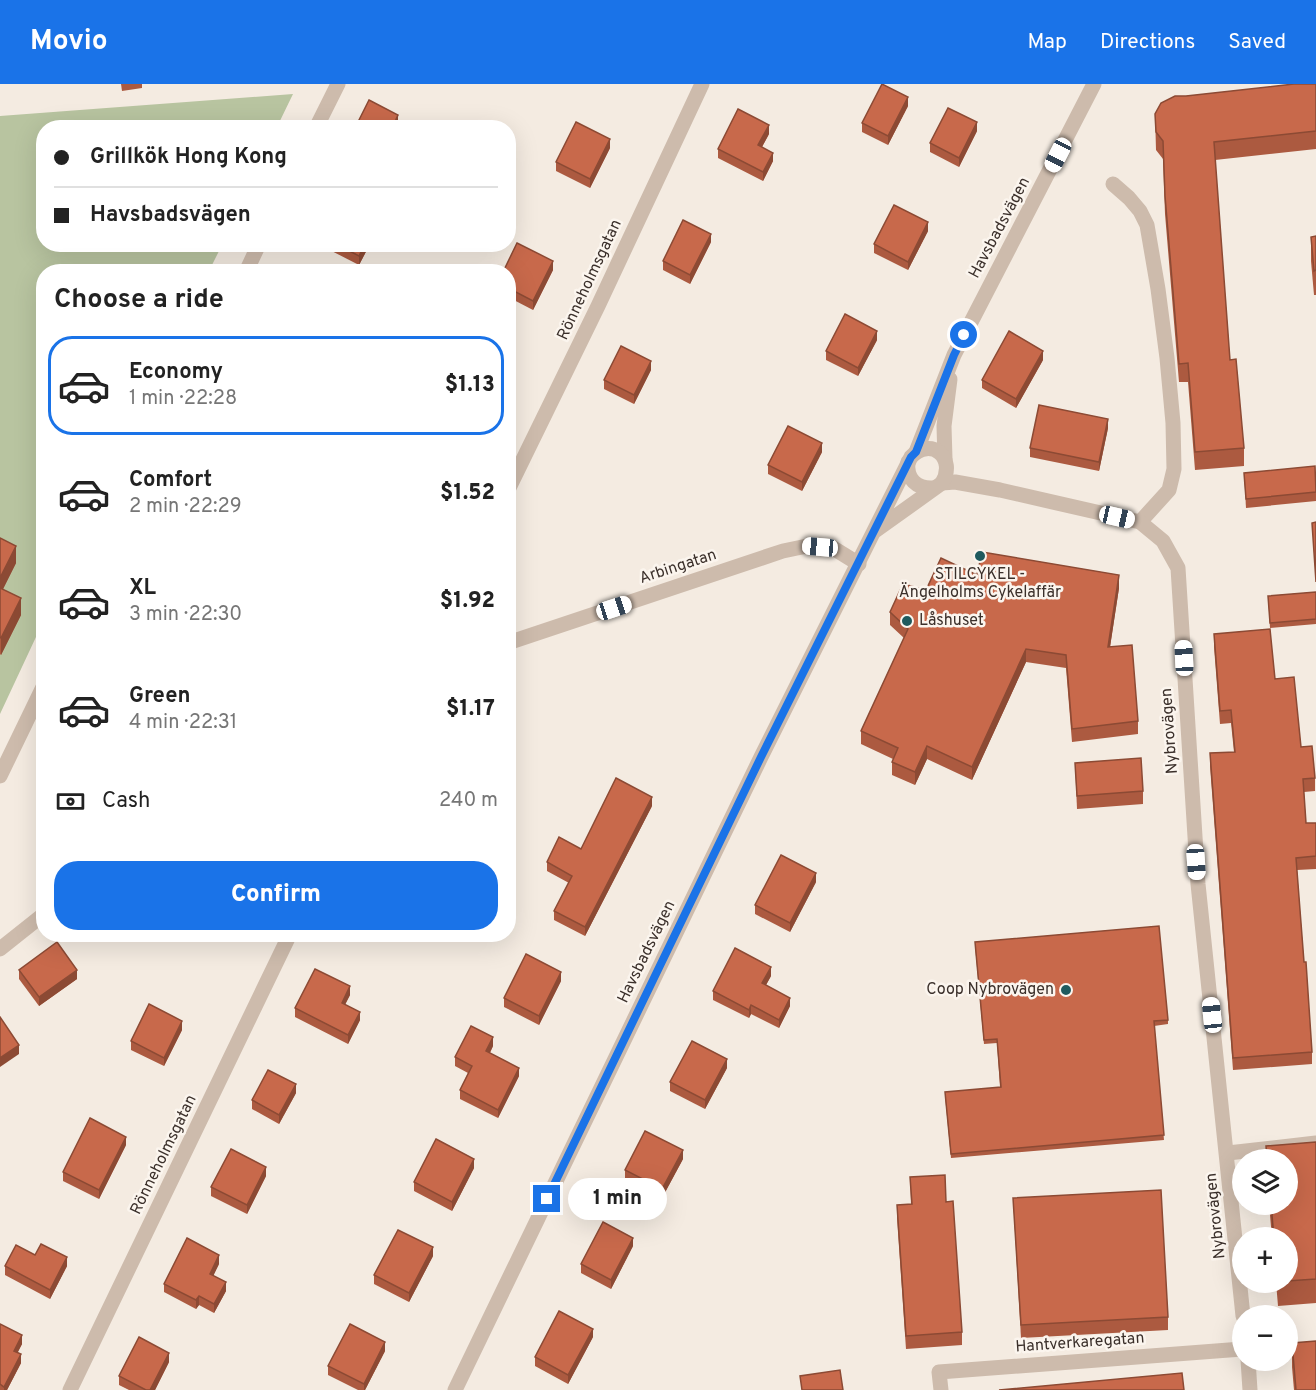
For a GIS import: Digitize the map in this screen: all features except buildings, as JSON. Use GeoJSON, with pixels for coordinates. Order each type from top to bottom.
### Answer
{"type":"FeatureCollection","features":[{"type":"Feature","properties":{"kind":"street"},"geometry":{"type":"LineString","coordinates":[[320,120],[338,84]]}},
{"type":"Feature","properties":{"kind":"street","name":"Rönneholmsgatan"},"geometry":{"type":"LineString","coordinates":[[516,474],[702,84]]}},
{"type":"Feature","properties":{"kind":"street","name":"Havsbadsvägen"},"geometry":{"type":"LineString","coordinates":[[455,1390],[761,757],[912,457],[954,355],[1094,84]]}},
{"type":"Feature","properties":{"kind":"street"},"geometry":{"type":"LineString","coordinates":[[937,485],[947,475],[946,463],[940,452],[923,449],[912,457],[909,475],[919,486],[937,485],[955,482],[1140,522],[1169,490],[1174,469],[1173,423],[1158,289],[1147,225],[1140,211],[1113,184]]}},
{"type":"Feature","properties":{"kind":"street","name":"Havsbadsvägen"},"geometry":{"type":"LineString","coordinates":[[946,463],[944,426],[954,355]]}},
{"type":"Feature","properties":{"kind":"street"},"geometry":{"type":"LineString","coordinates":[[946,463],[1000,490]]}},
{"type":"Feature","properties":{"kind":"street","name":"Havsbadsvägen"},"geometry":{"type":"LineString","coordinates":[[875,531],[937,485]]}},
{"type":"Feature","properties":{"kind":"street","name":"Nybrovägen"},"geometry":{"type":"LineString","coordinates":[[1140,522],[1163,541],[1178,568],[1198,884],[1243,1305]]}},
{"type":"Feature","properties":{"kind":"street","name":"Arbingatan"},"geometry":{"type":"LineString","coordinates":[[516,640],[783,551],[807,546],[833,548],[859,564]]}},
{"type":"Feature","properties":{"kind":"street"},"geometry":{"type":"LineString","coordinates":[[0,776],[36,702]]}},
{"type":"Feature","properties":{"kind":"street"},"geometry":{"type":"LineString","coordinates":[[0,949],[36,920]]}},
{"type":"Feature","properties":{"kind":"street","name":"Rönneholmsgatan"},"geometry":{"type":"LineString","coordinates":[[70,1390],[286,942]]}},
{"type":"Feature","properties":{"kind":"street"},"geometry":{"type":"LineString","coordinates":[[1227,1154],[1316,1143]]}},
{"type":"Feature","properties":{"kind":"street","name":"Hantverkaregatan"},"geometry":{"type":"LineString","coordinates":[[941,1390],[939,1372],[1232,1351]]}},
{"type":"Feature","properties":{"kind":"street"},"geometry":{"type":"LineString","coordinates":[[1249,1371],[1250,1390]]}},
{"type":"Feature","properties":{"kind":"green space"},"geometry":{"type":"Polygon","coordinates":[[[293,94],[280,120],[36,120],[36,252],[218,252],[212,264],[36,264],[36,637],[0,714],[0,116],[293,94]]]}},
{"type":"Feature","properties":{"kind":"place","name":"STILCYKEL - Ängelholms Cykelaffär"},"geometry":{"type":"Point","coordinates":[980,556]}},
{"type":"Feature","properties":{"kind":"place","name":"Låshuset"},"geometry":{"type":"Point","coordinates":[907,621]}},
{"type":"Feature","properties":{"kind":"place","name":"Coop Nybrovägen"},"geometry":{"type":"Point","coordinates":[1066,990]}},
{"type":"Feature","properties":{"kind":"route"},"geometry":{"type":"LineString","coordinates":[[547,1199],[761,757],[911,457],[916,452],[964,335]]}}]}
